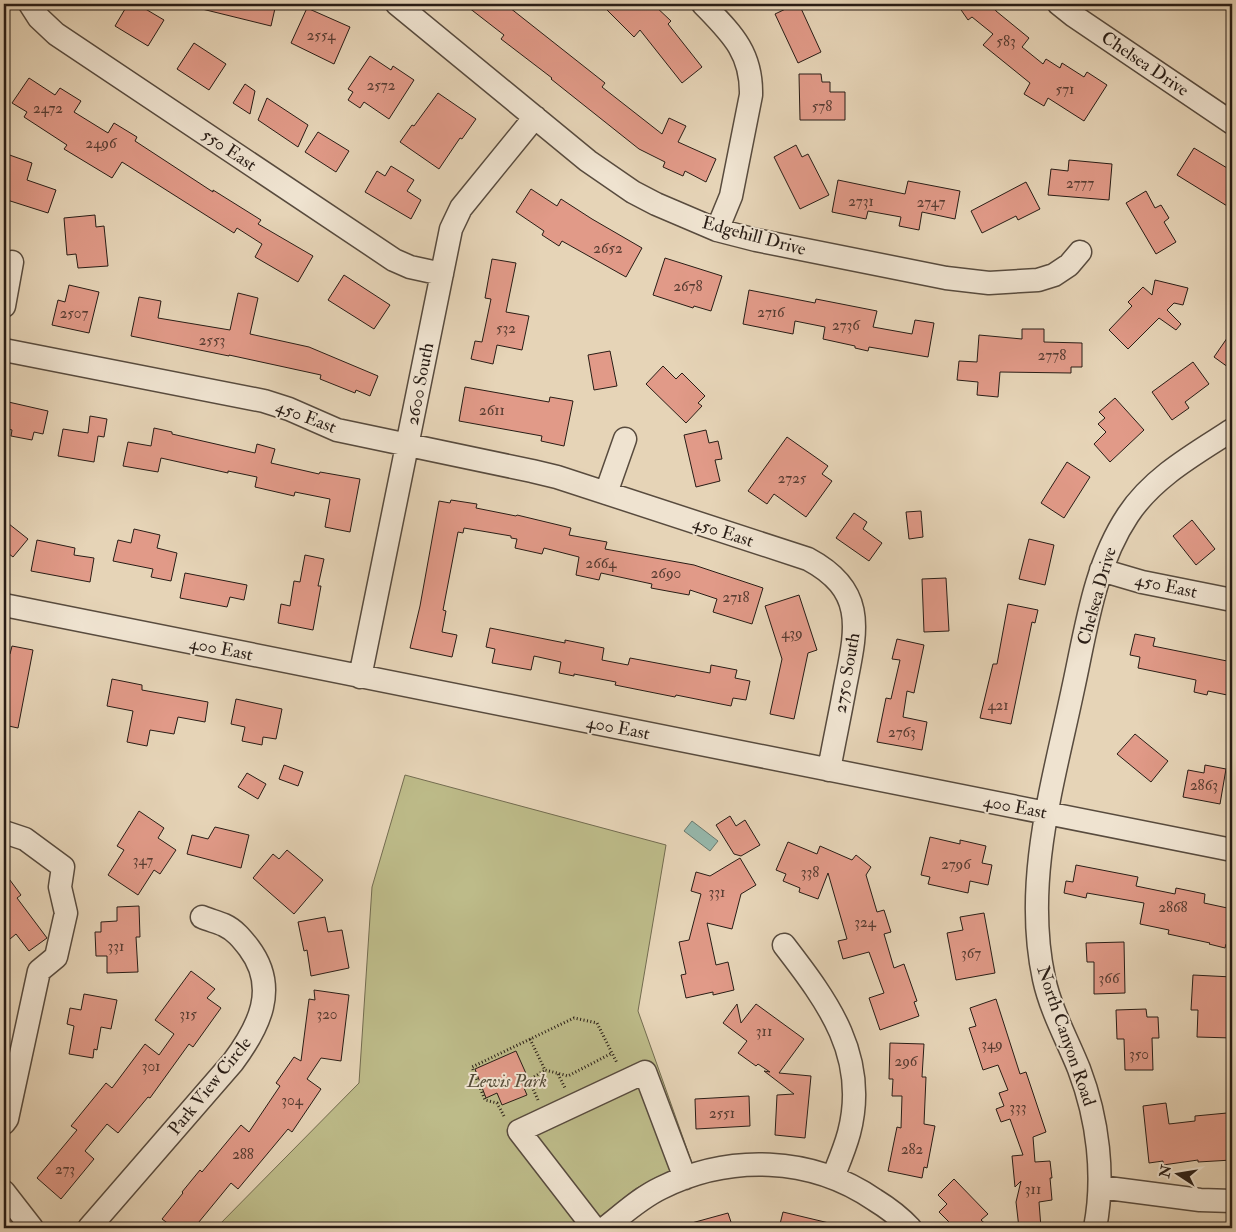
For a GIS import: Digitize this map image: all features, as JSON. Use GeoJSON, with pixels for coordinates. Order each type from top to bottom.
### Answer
{"type":"FeatureCollection","features":[{"type":"Feature","properties":{"kind":"street","name":"550 East"},"geometry":{"type":"LineString","coordinates":[[30,4],[39,18],[56,34],[394,260],[442,274]]}},
{"type":"Feature","properties":{"kind":"street","name":"Edgehill Drive"},"geometry":{"type":"LineString","coordinates":[[397,4],[588,161],[633,192],[680,216],[717,230],[756,240],[918,272],[989,283],[1038,280],[1054,275],[1069,265],[1080,252]]}},
{"type":"Feature","properties":{"kind":"street"},"geometry":{"type":"LineString","coordinates":[[704,4],[736,38],[742,48],[750,71],[751,83],[751,95],[731,196],[717,230]]}},
{"type":"Feature","properties":{"kind":"street","name":"Chelsea Drive"},"geometry":{"type":"LineString","coordinates":[[1059,4],[1232,123]]}},
{"type":"Feature","properties":{"kind":"street","name":"2600 South"},"geometry":{"type":"LineString","coordinates":[[360,677],[451,229],[461,208],[535,117]]}},
{"type":"Feature","properties":{"kind":"street"},"geometry":{"type":"LineString","coordinates":[[4,306],[12,262]]}},
{"type":"Feature","properties":{"kind":"street","name":"450 East"},"geometry":{"type":"LineString","coordinates":[[4,350],[276,404],[337,430],[532,471],[808,559],[828,571],[836,579]]}},
{"type":"Feature","properties":{"kind":"street","name":"Chelsea Drive"},"geometry":{"type":"LineString","coordinates":[[1046,814],[1092,602],[1111,542],[1142,497],[1172,469],[1232,430]]}},
{"type":"Feature","properties":{"kind":"street"},"geometry":{"type":"LineString","coordinates":[[606,494],[624,439]]}},
{"type":"Feature","properties":{"kind":"street","name":"450 East"},"geometry":{"type":"LineString","coordinates":[[1101,570],[1142,582],[1232,600]]}},
{"type":"Feature","properties":{"kind":"street","name":"2750 South"},"geometry":{"type":"LineString","coordinates":[[829,770],[856,629],[848,597],[836,579]]}},
{"type":"Feature","properties":{"kind":"street","name":"400 East"},"geometry":{"type":"LineString","coordinates":[[4,605],[1232,850]]}},
{"type":"Feature","properties":{"kind":"street","name":"North Canyon Road"},"geometry":{"type":"LineString","coordinates":[[1046,814],[1036,905],[1040,956],[1044,981],[1056,1017],[1078,1067],[1092,1111],[1099,1160],[1100,1188],[1095,1228]]}},
{"type":"Feature","properties":{"kind":"street"},"geometry":{"type":"LineString","coordinates":[[4,832],[25,839],[63,867],[60,887],[66,913],[56,956],[40,971],[7,1119],[4,1123]]}},
{"type":"Feature","properties":{"kind":"street","name":"Park View Circle"},"geometry":{"type":"LineString","coordinates":[[89,1228],[233,1062],[248,1043],[258,1022],[264,998],[260,967],[254,954],[236,933],[225,925],[202,917]]}},
{"type":"Feature","properties":{"kind":"street"},"geometry":{"type":"LineString","coordinates":[[784,944],[832,1011],[846,1041],[850,1059],[853,1076],[852,1113],[849,1133],[833,1177]]}},
{"type":"Feature","properties":{"kind":"street"},"geometry":{"type":"LineString","coordinates":[[594,1228],[519,1131],[645,1072],[685,1178]]}},
{"type":"Feature","properties":{"kind":"street"},"geometry":{"type":"LineString","coordinates":[[605,1228],[646,1196],[685,1178],[714,1169],[748,1164],[766,1164],[786,1165],[833,1177],[861,1190],[896,1214],[910,1228]]}},
{"type":"Feature","properties":{"kind":"street"},"geometry":{"type":"LineString","coordinates":[[1100,1188],[1200,1200],[1232,1201]]}},
{"type":"Feature","properties":{"kind":"street"},"geometry":{"type":"LineString","coordinates":[[4,1192],[32,1228]]}},
{"type":"Feature","properties":{"kind":"path"},"geometry":{"type":"LineString","coordinates":[[504,1116],[497,1103],[485,1100],[472,1067],[574,1018],[597,1024],[617,1063]]}},
{"type":"Feature","properties":{"kind":"path"},"geometry":{"type":"LineString","coordinates":[[530,1039],[545,1070]]}},
{"type":"Feature","properties":{"kind":"path"},"geometry":{"type":"LineString","coordinates":[[538,1100],[529,1080],[545,1070],[568,1076],[612,1053]]}},
{"type":"Feature","properties":{"kind":"path"},"geometry":{"type":"LineString","coordinates":[[558,1073],[565,1088]]}},
{"type":"Feature","properties":{"kind":"green space","name":"Lewis Park"},"geometry":{"type":"Polygon","coordinates":[[[405,775],[666,845],[638,1011],[692,1163],[655,1178],[635,1189],[586,1228],[216,1228],[359,1083],[372,887],[405,775]]]}},
{"type":"Feature","properties":{"kind":"water"},"geometry":{"type":"Polygon","coordinates":[[[692,821],[718,841],[710,851],[684,831],[692,821]]]}},
{"type":"Feature","properties":{"kind":"building"},"geometry":{"type":"Polygon","coordinates":[[[128,4],[137,4],[164,20],[148,46],[115,26],[128,4]]]}},
{"type":"Feature","properties":{"kind":"building"},"geometry":{"type":"Polygon","coordinates":[[[202,4],[276,4],[271,26],[202,9],[202,4]]]}},
{"type":"Feature","properties":{"kind":"building"},"geometry":{"type":"Polygon","coordinates":[[[464,4],[505,4],[605,83],[602,87],[662,134],[669,118],[686,126],[678,142],[716,159],[706,182],[685,171],[683,176],[663,167],[665,162],[639,149],[501,39],[504,35],[464,4]]]}},
{"type":"Feature","properties":{"kind":"building"},"geometry":{"type":"Polygon","coordinates":[[[601,4],[653,4],[671,21],[668,24],[702,67],[682,83],[640,30],[634,37],[601,4]]]}},
{"type":"Feature","properties":{"kind":"building"},"geometry":{"type":"Polygon","coordinates":[[[799,4],[821,52],[798,63],[775,14],[799,4]]]}},
{"type":"Feature","properties":{"kind":"building"},"geometry":{"type":"Polygon","coordinates":[[[957,4],[992,4],[996,11],[1029,38],[1022,47],[1043,64],[1046,59],[1060,68],[1062,63],[1084,77],[1087,72],[1107,85],[1084,121],[1048,98],[1044,106],[1024,94],[1030,83],[983,45],[993,34],[972,17],[968,20],[957,4]]]}},
{"type":"Feature","properties":{"kind":"building"},"geometry":{"type":"Polygon","coordinates":[[[307,8],[350,27],[334,64],[291,43],[307,8]]]}},
{"type":"Feature","properties":{"kind":"building"},"geometry":{"type":"Polygon","coordinates":[[[194,43],[226,64],[209,90],[177,69],[194,43]]]}},
{"type":"Feature","properties":{"kind":"building"},"geometry":{"type":"Polygon","coordinates":[[[370,56],[391,70],[393,66],[414,80],[389,119],[364,102],[360,108],[348,100],[353,92],[348,89],[370,56]]]}},
{"type":"Feature","properties":{"kind":"building"},"geometry":{"type":"Polygon","coordinates":[[[799,74],[821,74],[822,82],[830,82],[830,92],[845,92],[845,120],[800,120],[799,74]]]}},
{"type":"Feature","properties":{"kind":"building"},"geometry":{"type":"Polygon","coordinates":[[[29,78],[55,95],[60,88],[81,101],[74,112],[108,133],[114,123],[137,137],[135,141],[213,192],[213,190],[261,220],[258,224],[313,256],[298,282],[255,257],[262,244],[237,228],[234,233],[122,162],[112,178],[64,149],[67,145],[24,117],[27,112],[12,103],[29,78]]]}},
{"type":"Feature","properties":{"kind":"building"},"geometry":{"type":"Polygon","coordinates":[[[245,84],[255,91],[250,114],[233,103],[245,84]]]}},
{"type":"Feature","properties":{"kind":"building"},"geometry":{"type":"Polygon","coordinates":[[[438,93],[476,119],[462,139],[460,138],[439,169],[400,142],[438,93]]]}},
{"type":"Feature","properties":{"kind":"building"},"geometry":{"type":"Polygon","coordinates":[[[267,98],[308,125],[298,147],[258,120],[267,98]]]}},
{"type":"Feature","properties":{"kind":"building"},"geometry":{"type":"Polygon","coordinates":[[[318,132],[349,151],[336,172],[305,152],[318,132]]]}},
{"type":"Feature","properties":{"kind":"building"},"geometry":{"type":"Polygon","coordinates":[[[796,145],[802,157],[808,154],[829,195],[800,209],[774,157],[796,145]]]}},
{"type":"Feature","properties":{"kind":"building"},"geometry":{"type":"Polygon","coordinates":[[[1194,148],[1232,171],[1232,209],[1177,175],[1194,148]]]}},
{"type":"Feature","properties":{"kind":"building"},"geometry":{"type":"Polygon","coordinates":[[[4,153],[32,163],[27,180],[56,190],[48,213],[4,199],[4,153]]]}},
{"type":"Feature","properties":{"kind":"building"},"geometry":{"type":"Polygon","coordinates":[[[1069,160],[1112,164],[1109,200],[1048,195],[1051,169],[1068,171],[1069,160]]]}},
{"type":"Feature","properties":{"kind":"building"},"geometry":{"type":"Polygon","coordinates":[[[391,166],[414,180],[407,191],[421,200],[411,219],[365,192],[377,171],[385,176],[391,166]]]}},
{"type":"Feature","properties":{"kind":"building"},"geometry":{"type":"Polygon","coordinates":[[[838,180],[905,194],[908,181],[960,191],[955,219],[922,212],[919,230],[899,226],[901,217],[868,211],[866,219],[832,212],[838,180]]]}},
{"type":"Feature","properties":{"kind":"building"},"geometry":{"type":"Polygon","coordinates":[[[1026,182],[1040,209],[1018,220],[1016,216],[982,233],[971,211],[1026,182]]]}},
{"type":"Feature","properties":{"kind":"building"},"geometry":{"type":"Polygon","coordinates":[[[531,189],[557,206],[561,199],[642,248],[626,277],[562,241],[559,246],[542,235],[544,231],[516,212],[531,189]]]}},
{"type":"Feature","properties":{"kind":"building"},"geometry":{"type":"Polygon","coordinates":[[[1146,191],[1155,208],[1161,205],[1169,218],[1164,222],[1176,242],[1156,254],[1126,203],[1146,191]]]}},
{"type":"Feature","properties":{"kind":"building"},"geometry":{"type":"Polygon","coordinates":[[[95,215],[96,227],[104,226],[108,266],[78,268],[76,254],[67,255],[64,218],[95,215]]]}},
{"type":"Feature","properties":{"kind":"building"},"geometry":{"type":"Polygon","coordinates":[[[665,258],[722,276],[711,311],[694,306],[693,308],[653,295],[665,258]]]}},
{"type":"Feature","properties":{"kind":"building"},"geometry":{"type":"Polygon","coordinates":[[[492,259],[516,263],[506,312],[529,316],[522,350],[497,345],[493,364],[471,359],[475,341],[482,342],[491,299],[485,298],[492,259]]]}},
{"type":"Feature","properties":{"kind":"building"},"geometry":{"type":"Polygon","coordinates":[[[344,275],[390,305],[374,329],[328,300],[344,275]]]}},
{"type":"Feature","properties":{"kind":"building"},"geometry":{"type":"Polygon","coordinates":[[[1155,280],[1188,288],[1183,305],[1174,303],[1167,310],[1181,324],[1176,330],[1159,318],[1128,349],[1109,330],[1132,306],[1128,302],[1143,287],[1152,295],[1155,280]]]}},
{"type":"Feature","properties":{"kind":"building"},"geometry":{"type":"Polygon","coordinates":[[[69,285],[99,292],[89,333],[52,325],[58,300],[65,302],[69,285]]]}},
{"type":"Feature","properties":{"kind":"building"},"geometry":{"type":"Polygon","coordinates":[[[749,290],[815,303],[816,299],[877,311],[873,327],[912,334],[915,320],[934,323],[928,357],[869,347],[868,351],[855,348],[855,346],[823,339],[825,327],[795,321],[793,334],[743,324],[749,290]]]}},
{"type":"Feature","properties":{"kind":"building"},"geometry":{"type":"Polygon","coordinates":[[[238,293],[258,298],[250,334],[309,347],[378,376],[370,396],[356,390],[355,393],[320,379],[321,375],[131,336],[139,297],[161,301],[158,318],[230,330],[238,293]]]}},
{"type":"Feature","properties":{"kind":"building"},"geometry":{"type":"Polygon","coordinates":[[[1022,329],[1044,329],[1044,342],[1082,343],[1082,367],[1071,367],[1071,373],[1000,372],[998,397],[977,395],[978,382],[957,380],[959,361],[977,362],[979,335],[1022,339],[1022,329]]]}},
{"type":"Feature","properties":{"kind":"building"},"geometry":{"type":"Polygon","coordinates":[[[1232,331],[1232,370],[1214,357],[1232,331]]]}},
{"type":"Feature","properties":{"kind":"building"},"geometry":{"type":"Polygon","coordinates":[[[610,351],[617,386],[594,390],[588,355],[610,351]]]}},
{"type":"Feature","properties":{"kind":"building"},"geometry":{"type":"Polygon","coordinates":[[[1193,362],[1209,384],[1185,402],[1189,408],[1172,420],[1152,392],[1193,362]]]}},
{"type":"Feature","properties":{"kind":"building"},"geometry":{"type":"Polygon","coordinates":[[[663,366],[676,379],[682,373],[705,396],[698,403],[702,406],[686,423],[646,384],[663,366]]]}},
{"type":"Feature","properties":{"kind":"building"},"geometry":{"type":"Polygon","coordinates":[[[465,387],[549,402],[550,397],[573,401],[564,446],[541,441],[542,436],[459,421],[465,387]]]}},
{"type":"Feature","properties":{"kind":"building"},"geometry":{"type":"Polygon","coordinates":[[[1115,398],[1144,430],[1110,462],[1094,444],[1106,432],[1098,424],[1105,418],[1099,412],[1115,398]]]}},
{"type":"Feature","properties":{"kind":"building"},"geometry":{"type":"Polygon","coordinates":[[[4,401],[48,411],[43,434],[34,432],[32,440],[11,436],[12,430],[4,428],[4,401]]]}},
{"type":"Feature","properties":{"kind":"building"},"geometry":{"type":"Polygon","coordinates":[[[90,416],[107,419],[104,437],[98,436],[94,462],[58,456],[63,429],[88,433],[90,416]]]}},
{"type":"Feature","properties":{"kind":"building"},"geometry":{"type":"Polygon","coordinates":[[[154,428],[255,453],[257,444],[275,449],[271,463],[319,474],[320,472],[360,479],[350,532],[325,527],[330,499],[295,492],[294,496],[255,487],[257,477],[228,471],[228,473],[161,458],[158,472],[123,466],[128,442],[151,446],[154,428]]]}},
{"type":"Feature","properties":{"kind":"building"},"geometry":{"type":"Polygon","coordinates":[[[706,430],[709,443],[718,441],[722,459],[715,460],[720,481],[696,487],[684,435],[706,430]]]}},
{"type":"Feature","properties":{"kind":"building"},"geometry":{"type":"Polygon","coordinates":[[[787,437],[828,466],[822,474],[832,481],[806,517],[774,494],[767,504],[748,491],[787,437]]]}},
{"type":"Feature","properties":{"kind":"building"},"geometry":{"type":"Polygon","coordinates":[[[1067,462],[1090,477],[1064,518],[1041,503],[1067,462]]]}},
{"type":"Feature","properties":{"kind":"building"},"geometry":{"type":"Polygon","coordinates":[[[451,500],[477,504],[476,508],[517,515],[571,528],[569,535],[607,542],[605,549],[694,565],[763,588],[752,624],[713,612],[717,599],[690,590],[689,595],[651,588],[652,584],[601,573],[599,580],[576,575],[579,557],[544,548],[542,554],[515,548],[517,539],[511,538],[511,536],[464,528],[463,533],[458,532],[443,610],[446,611],[442,632],[457,635],[452,657],[410,648],[420,606],[439,501],[450,503],[451,500]]]}},
{"type":"Feature","properties":{"kind":"building"},"geometry":{"type":"Polygon","coordinates":[[[921,511],[923,537],[909,539],[906,512],[921,511]]]}},
{"type":"Feature","properties":{"kind":"building"},"geometry":{"type":"Polygon","coordinates":[[[854,513],[867,522],[863,529],[882,543],[869,561],[836,538],[854,513]]]}},
{"type":"Feature","properties":{"kind":"building"},"geometry":{"type":"Polygon","coordinates":[[[4,520],[28,539],[13,557],[4,550],[4,520]]]}},
{"type":"Feature","properties":{"kind":"building"},"geometry":{"type":"Polygon","coordinates":[[[1192,520],[1215,549],[1196,565],[1173,536],[1192,520]]]}},
{"type":"Feature","properties":{"kind":"building"},"geometry":{"type":"Polygon","coordinates":[[[134,529],[160,535],[157,548],[177,553],[171,581],[151,577],[153,569],[113,561],[118,540],[131,543],[134,529]]]}},
{"type":"Feature","properties":{"kind":"building"},"geometry":{"type":"Polygon","coordinates":[[[1029,539],[1054,545],[1045,585],[1019,579],[1029,539]]]}},
{"type":"Feature","properties":{"kind":"building"},"geometry":{"type":"Polygon","coordinates":[[[37,540],[75,548],[74,555],[94,558],[90,582],[31,571],[37,540]]]}},
{"type":"Feature","properties":{"kind":"building"},"geometry":{"type":"Polygon","coordinates":[[[305,555],[324,559],[318,586],[321,586],[313,630],[278,623],[281,604],[290,606],[294,581],[300,582],[305,555]]]}},
{"type":"Feature","properties":{"kind":"building"},"geometry":{"type":"Polygon","coordinates":[[[185,573],[247,585],[244,600],[230,597],[227,607],[180,598],[185,573]]]}},
{"type":"Feature","properties":{"kind":"building"},"geometry":{"type":"Polygon","coordinates":[[[946,578],[949,631],[924,632],[922,579],[946,578]]]}},
{"type":"Feature","properties":{"kind":"building"},"geometry":{"type":"Polygon","coordinates":[[[799,595],[817,650],[808,653],[794,719],[770,714],[782,659],[765,606],[799,595]]]}},
{"type":"Feature","properties":{"kind":"building"},"geometry":{"type":"Polygon","coordinates":[[[1008,604],[1038,610],[1035,623],[1032,622],[1011,724],[980,718],[993,664],[997,664],[1008,604]]]}},
{"type":"Feature","properties":{"kind":"building"},"geometry":{"type":"Polygon","coordinates":[[[490,628],[565,643],[565,640],[604,648],[602,660],[628,665],[630,658],[710,673],[711,665],[737,670],[735,678],[750,681],[746,700],[733,698],[731,706],[615,685],[616,682],[559,673],[561,662],[534,656],[531,670],[492,663],[495,649],[486,647],[490,628]]]}},
{"type":"Feature","properties":{"kind":"building"},"geometry":{"type":"Polygon","coordinates":[[[1135,634],[1155,638],[1153,646],[1232,662],[1232,696],[1208,691],[1207,695],[1194,692],[1196,680],[1138,668],[1140,657],[1130,655],[1135,634]]]}},
{"type":"Feature","properties":{"kind":"building"},"geometry":{"type":"Polygon","coordinates":[[[897,639],[924,645],[914,693],[907,691],[903,717],[927,722],[922,750],[877,742],[886,698],[891,699],[900,660],[892,659],[897,639]]]}},
{"type":"Feature","properties":{"kind":"building"},"geometry":{"type":"Polygon","coordinates":[[[12,646],[33,650],[18,728],[4,725],[4,653],[10,654],[12,646]]]}},
{"type":"Feature","properties":{"kind":"building"},"geometry":{"type":"Polygon","coordinates":[[[112,679],[142,685],[142,690],[208,702],[205,722],[178,717],[174,734],[150,730],[147,746],[127,742],[133,711],[107,706],[112,679]]]}},
{"type":"Feature","properties":{"kind":"building"},"geometry":{"type":"Polygon","coordinates":[[[236,699],[282,709],[276,739],[263,737],[262,745],[242,741],[245,727],[231,724],[236,699]]]}},
{"type":"Feature","properties":{"kind":"building"},"geometry":{"type":"Polygon","coordinates":[[[1135,734],[1168,761],[1151,782],[1117,754],[1135,734]]]}},
{"type":"Feature","properties":{"kind":"building"},"geometry":{"type":"Polygon","coordinates":[[[284,765],[303,772],[298,786],[279,779],[284,765]]]}},
{"type":"Feature","properties":{"kind":"building"},"geometry":{"type":"Polygon","coordinates":[[[1205,765],[1226,769],[1220,804],[1183,797],[1188,770],[1204,773],[1205,765]]]}},
{"type":"Feature","properties":{"kind":"building"},"geometry":{"type":"Polygon","coordinates":[[[247,773],[266,784],[258,799],[238,787],[247,773]]]}},
{"type":"Feature","properties":{"kind":"building"},"geometry":{"type":"Polygon","coordinates":[[[139,811],[164,828],[158,838],[176,850],[160,874],[154,870],[138,895],[108,875],[124,850],[117,846],[139,811]]]}},
{"type":"Feature","properties":{"kind":"building"},"geometry":{"type":"Polygon","coordinates":[[[730,816],[736,826],[745,820],[760,845],[741,856],[734,854],[716,825],[730,816]]]}},
{"type":"Feature","properties":{"kind":"building"},"geometry":{"type":"Polygon","coordinates":[[[215,827],[249,835],[241,868],[187,854],[192,835],[208,839],[215,827]]]}},
{"type":"Feature","properties":{"kind":"building"},"geometry":{"type":"Polygon","coordinates":[[[930,837],[960,844],[960,840],[986,846],[982,863],[992,865],[988,885],[970,881],[968,893],[928,884],[930,877],[921,875],[930,837]]]}},
{"type":"Feature","properties":{"kind":"building"},"geometry":{"type":"Polygon","coordinates":[[[788,842],[817,854],[820,846],[852,860],[856,855],[871,867],[866,875],[877,912],[884,910],[891,932],[884,934],[894,968],[904,964],[917,1001],[914,1002],[919,1016],[880,1030],[869,998],[884,993],[869,952],[843,959],[838,941],[847,939],[828,873],[818,899],[799,892],[800,888],[783,881],[786,874],[776,870],[788,842]]]}},
{"type":"Feature","properties":{"kind":"building"},"geometry":{"type":"Polygon","coordinates":[[[287,850],[323,880],[294,914],[253,878],[273,854],[279,859],[287,850]]]}},
{"type":"Feature","properties":{"kind":"building"},"geometry":{"type":"Polygon","coordinates":[[[740,858],[756,885],[741,894],[732,929],[707,923],[716,965],[728,962],[734,990],[686,998],[681,975],[686,974],[679,942],[689,940],[701,894],[691,891],[696,872],[710,876],[740,858]]]}},
{"type":"Feature","properties":{"kind":"building"},"geometry":{"type":"Polygon","coordinates":[[[1076,865],[1138,877],[1136,886],[1175,894],[1176,888],[1205,894],[1204,903],[1232,909],[1232,945],[1226,944],[1225,948],[1168,934],[1169,930],[1140,924],[1144,903],[1087,893],[1086,898],[1064,893],[1066,881],[1073,882],[1076,865]]]}},
{"type":"Feature","properties":{"kind":"building"},"geometry":{"type":"Polygon","coordinates":[[[4,872],[21,895],[17,898],[47,938],[29,951],[16,934],[4,944],[4,872]]]}},
{"type":"Feature","properties":{"kind":"building"},"geometry":{"type":"Polygon","coordinates":[[[139,906],[140,937],[136,937],[138,972],[107,973],[107,956],[96,956],[95,932],[101,932],[101,922],[117,921],[117,907],[139,906]]]}},
{"type":"Feature","properties":{"kind":"building"},"geometry":{"type":"Polygon","coordinates":[[[984,913],[995,973],[956,980],[947,933],[963,930],[960,917],[984,913]]]}},
{"type":"Feature","properties":{"kind":"building"},"geometry":{"type":"Polygon","coordinates":[[[325,917],[328,932],[342,930],[349,968],[311,976],[307,950],[304,951],[298,922],[325,917]]]}},
{"type":"Feature","properties":{"kind":"building"},"geometry":{"type":"Polygon","coordinates":[[[1124,942],[1125,993],[1094,994],[1094,962],[1087,962],[1086,943],[1124,942]]]}},
{"type":"Feature","properties":{"kind":"building"},"geometry":{"type":"Polygon","coordinates":[[[191,971],[215,989],[207,998],[221,1008],[193,1047],[189,1044],[150,1098],[148,1097],[118,1133],[107,1124],[85,1151],[94,1159],[61,1199],[37,1178],[77,1130],[71,1126],[106,1083],[112,1088],[145,1044],[159,1055],[174,1034],[155,1020],[191,971]]]}},
{"type":"Feature","properties":{"kind":"building"},"geometry":{"type":"Polygon","coordinates":[[[1193,975],[1232,977],[1232,1038],[1197,1037],[1198,1010],[1191,1010],[1193,975]]]}},
{"type":"Feature","properties":{"kind":"building"},"geometry":{"type":"Polygon","coordinates":[[[314,990],[349,995],[341,1061],[321,1058],[307,1079],[321,1089],[292,1132],[288,1129],[238,1189],[231,1183],[194,1228],[174,1228],[162,1219],[182,1192],[200,1170],[202,1172],[241,1125],[249,1132],[280,1086],[276,1083],[294,1057],[301,1061],[309,999],[315,1000],[314,990]]]}},
{"type":"Feature","properties":{"kind":"building"},"geometry":{"type":"Polygon","coordinates":[[[84,994],[117,1000],[111,1029],[101,1027],[97,1050],[94,1049],[93,1058],[69,1054],[74,1026],[67,1024],[70,1008],[81,1010],[84,994]]]}},
{"type":"Feature","properties":{"kind":"building"},"geometry":{"type":"Polygon","coordinates":[[[996,999],[1020,1074],[1026,1072],[1046,1132],[1033,1137],[1035,1162],[1050,1161],[1052,1178],[1050,1178],[1052,1200],[1039,1202],[1041,1228],[1019,1228],[1016,1202],[1021,1181],[1015,1187],[1012,1156],[1023,1155],[1010,1119],[1001,1122],[996,1109],[1004,1106],[999,1093],[1008,1090],[998,1065],[983,1070],[969,1028],[976,1026],[970,1008],[996,999]]]}},
{"type":"Feature","properties":{"kind":"building"},"geometry":{"type":"Polygon","coordinates":[[[737,1004],[741,1023],[756,1004],[804,1039],[779,1073],[811,1076],[805,1138],[775,1135],[777,1095],[794,1094],[764,1071],[770,1072],[758,1064],[756,1066],[738,1053],[747,1041],[723,1023],[737,1004]]]}},
{"type":"Feature","properties":{"kind":"building"},"geometry":{"type":"Polygon","coordinates":[[[1146,1009],[1147,1017],[1158,1017],[1159,1038],[1152,1038],[1153,1070],[1125,1070],[1124,1039],[1117,1039],[1116,1010],[1146,1009]]]}},
{"type":"Feature","properties":{"kind":"building"},"geometry":{"type":"Polygon","coordinates":[[[890,1043],[924,1044],[922,1077],[926,1077],[924,1124],[935,1126],[927,1168],[924,1167],[922,1178],[888,1171],[897,1127],[901,1128],[902,1096],[892,1096],[893,1079],[889,1079],[890,1043]]]}},
{"type":"Feature","properties":{"kind":"building"},"geometry":{"type":"Polygon","coordinates":[[[516,1051],[528,1078],[521,1081],[527,1095],[502,1105],[497,1093],[486,1098],[475,1069],[516,1051]]]}},
{"type":"Feature","properties":{"kind":"building"},"geometry":{"type":"Polygon","coordinates":[[[749,1096],[750,1126],[696,1129],[695,1099],[749,1096]]]}},
{"type":"Feature","properties":{"kind":"building"},"geometry":{"type":"Polygon","coordinates":[[[1166,1103],[1169,1124],[1195,1121],[1195,1116],[1227,1113],[1227,1119],[1232,1119],[1232,1160],[1198,1162],[1198,1160],[1163,1165],[1163,1161],[1149,1163],[1143,1106],[1166,1103]]]}},
{"type":"Feature","properties":{"kind":"building"},"geometry":{"type":"Polygon","coordinates":[[[954,1179],[988,1214],[981,1220],[990,1228],[955,1228],[939,1212],[947,1204],[938,1195],[954,1179]]]}},
{"type":"Feature","properties":{"kind":"building"},"geometry":{"type":"Polygon","coordinates":[[[783,1212],[829,1223],[829,1228],[779,1228],[783,1212]]]}},
{"type":"Feature","properties":{"kind":"building"},"geometry":{"type":"Polygon","coordinates":[[[728,1213],[733,1228],[688,1228],[688,1224],[728,1213]]]}}]}
